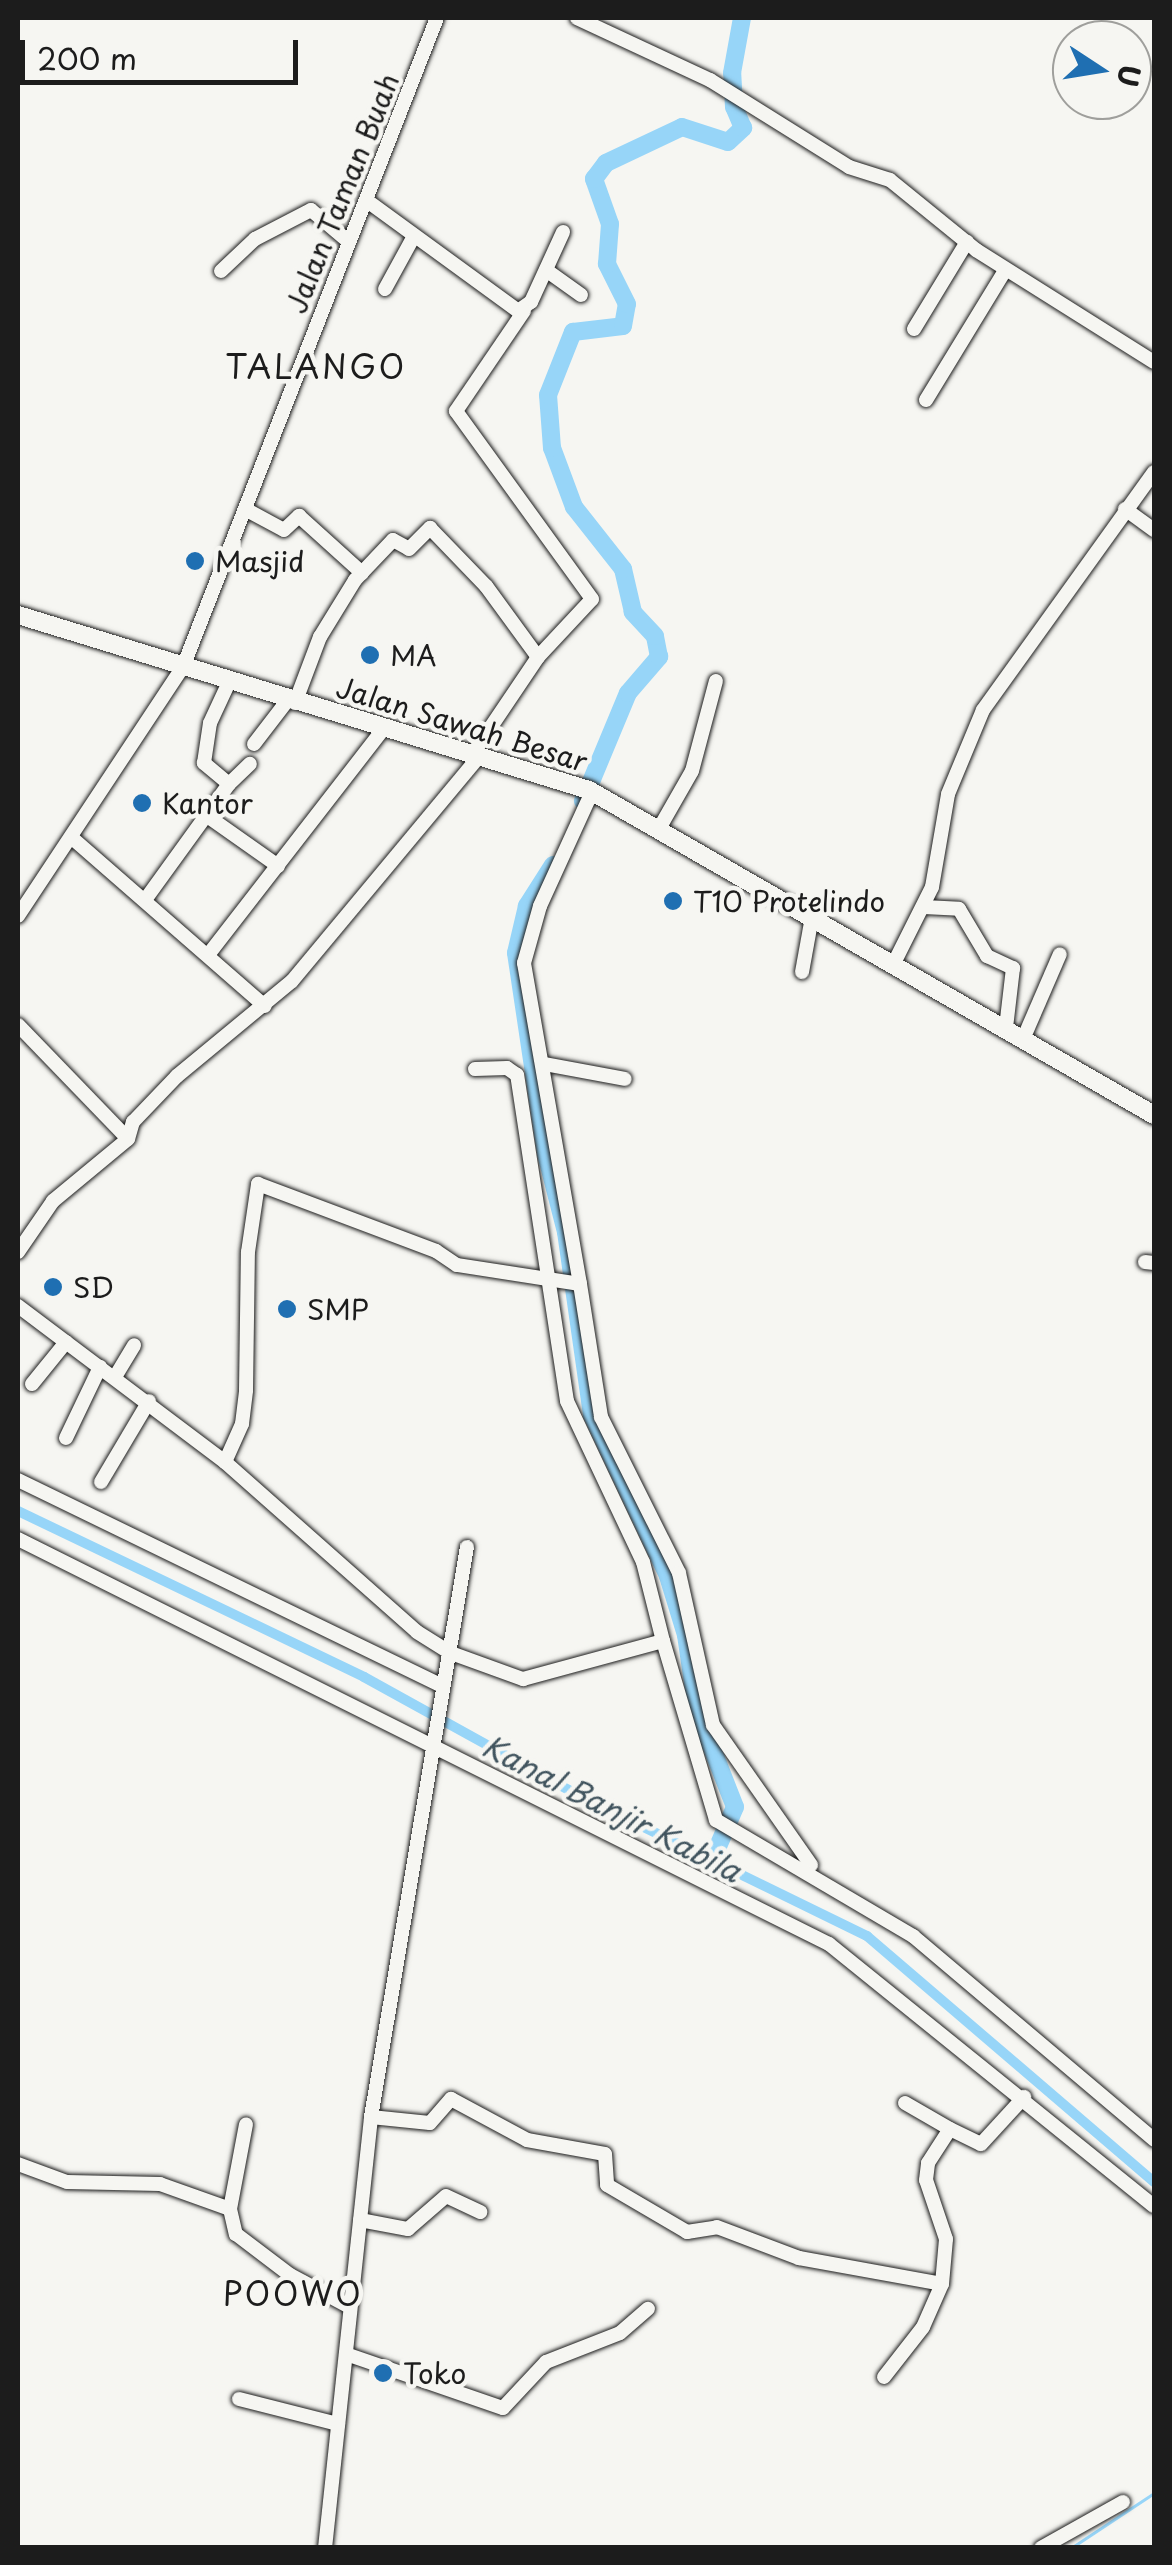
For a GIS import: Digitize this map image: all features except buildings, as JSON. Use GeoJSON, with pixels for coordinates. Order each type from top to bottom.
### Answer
{"type":"FeatureCollection","features":[{"type":"Feature","properties":{"kind":"main road","name":"Jalan Sawah Besar"},"geometry":{"type":"LineString","coordinates":[[18,616],[591,791],[1024,1037],[1154,1116]]}},
{"type":"Feature","properties":{"kind":"street","name":"Jalan Taman Buah"},"geometry":{"type":"LineString","coordinates":[[18,916],[183,666],[437,18]]}},
{"type":"Feature","properties":{"kind":"street"},"geometry":{"type":"LineString","coordinates":[[577,18],[710,80],[819,151],[890,180],[1006,270],[1154,362]]}},
{"type":"Feature","properties":{"kind":"street"},"geometry":{"type":"LineString","coordinates":[[366,200],[524,311]]}},
{"type":"Feature","properties":{"kind":"street"},"geometry":{"type":"LineString","coordinates":[[220,271],[255,238],[311,210],[350,242]]}},
{"type":"Feature","properties":{"kind":"street"},"geometry":{"type":"LineString","coordinates":[[18,1252],[53,1201],[128,1139],[133,1122],[177,1076],[265,1006],[478,754],[538,657],[592,600],[456,408],[524,311],[563,232]]}},
{"type":"Feature","properties":{"kind":"street"},"geometry":{"type":"LineString","coordinates":[[386,289],[414,236]]}},
{"type":"Feature","properties":{"kind":"street"},"geometry":{"type":"LineString","coordinates":[[914,329],[967,242]]}},
{"type":"Feature","properties":{"kind":"street"},"geometry":{"type":"LineString","coordinates":[[546,270],[581,295]]}},
{"type":"Feature","properties":{"kind":"street"},"geometry":{"type":"LineString","coordinates":[[926,400],[1006,270]]}},
{"type":"Feature","properties":{"kind":"street"},"geometry":{"type":"LineString","coordinates":[[894,964],[924,907],[941,857],[948,794],[983,710],[1154,472]]}},
{"type":"Feature","properties":{"kind":"street"},"geometry":{"type":"LineString","coordinates":[[244,509],[284,530],[299,516],[362,573]]}},
{"type":"Feature","properties":{"kind":"street"},"geometry":{"type":"LineString","coordinates":[[1125,510],[1154,530]]}},
{"type":"Feature","properties":{"kind":"street"},"geometry":{"type":"LineString","coordinates":[[254,744],[291,702],[320,636],[362,573],[393,540],[409,549],[432,529],[486,586],[538,657]]}},
{"type":"Feature","properties":{"kind":"street"},"geometry":{"type":"LineString","coordinates":[[660,827],[692,771],[716,681]]}},
{"type":"Feature","properties":{"kind":"street"},"geometry":{"type":"LineString","coordinates":[[229,682],[210,723],[204,763],[229,784]]}},
{"type":"Feature","properties":{"kind":"street"},"geometry":{"type":"LineString","coordinates":[[208,955],[384,728]]}},
{"type":"Feature","properties":{"kind":"street"},"geometry":{"type":"LineString","coordinates":[[145,900],[203,813],[250,764]]}},
{"type":"Feature","properties":{"kind":"street"},"geometry":{"type":"LineString","coordinates":[[591,791],[526,948],[544,1064],[567,1282],[574,1426],[643,1562],[716,1820],[913,1936],[1154,2140]]}},
{"type":"Feature","properties":{"kind":"street"},"geometry":{"type":"LineString","coordinates":[[203,813],[278,866]]}},
{"type":"Feature","properties":{"kind":"street"},"geometry":{"type":"LineString","coordinates":[[71,837],[265,1006]]}},
{"type":"Feature","properties":{"kind":"street"},"geometry":{"type":"LineString","coordinates":[[924,907],[959,909],[987,956],[1013,968],[1006,1028]]}},
{"type":"Feature","properties":{"kind":"street"},"geometry":{"type":"LineString","coordinates":[[802,972],[812,916]]}},
{"type":"Feature","properties":{"kind":"street"},"geometry":{"type":"LineString","coordinates":[[1024,1037],[1060,954]]}},
{"type":"Feature","properties":{"kind":"street"},"geometry":{"type":"LineString","coordinates":[[18,1025],[128,1139]]}},
{"type":"Feature","properties":{"kind":"street"},"geometry":{"type":"LineString","coordinates":[[544,1064],[625,1079]]}},
{"type":"Feature","properties":{"kind":"street"},"geometry":{"type":"LineString","coordinates":[[475,1069],[507,1068],[518,1075],[600,1417],[678,1573],[712,1725],[811,1865]]}},
{"type":"Feature","properties":{"kind":"street"},"geometry":{"type":"LineString","coordinates":[[226,1462],[242,1424],[246,1390],[248,1252],[258,1184],[430,1248],[457,1265],[567,1282]]}},
{"type":"Feature","properties":{"kind":"street"},"geometry":{"type":"LineString","coordinates":[[18,1306],[226,1462],[417,1632],[450,1653],[522,1679],[663,1642]]}},
{"type":"Feature","properties":{"kind":"street"},"geometry":{"type":"LineString","coordinates":[[32,1384],[66,1342]]}},
{"type":"Feature","properties":{"kind":"street"},"geometry":{"type":"LineString","coordinates":[[115,1377],[134,1345]]}},
{"type":"Feature","properties":{"kind":"street"},"geometry":{"type":"LineString","coordinates":[[66,1438],[100,1366]]}},
{"type":"Feature","properties":{"kind":"street"},"geometry":{"type":"LineString","coordinates":[[101,1482],[149,1401]]}},
{"type":"Feature","properties":{"kind":"street"},"geometry":{"type":"LineString","coordinates":[[18,1480],[442,1688]]}},
{"type":"Feature","properties":{"kind":"street"},"geometry":{"type":"LineString","coordinates":[[18,1539],[433,1742],[829,1944],[1024,2097],[1154,2206]]}},
{"type":"Feature","properties":{"kind":"street"},"geometry":{"type":"LineString","coordinates":[[325,2548],[372,2117],[467,1547]]}},
{"type":"Feature","properties":{"kind":"street"},"geometry":{"type":"LineString","coordinates":[[904,2102],[981,2144],[1024,2097]]}},
{"type":"Feature","properties":{"kind":"street"},"geometry":{"type":"LineString","coordinates":[[372,2117],[430,2122],[451,2099],[521,2138],[606,2154],[607,2185],[687,2232],[717,2226],[793,2256],[942,2284]]}},
{"type":"Feature","properties":{"kind":"street"},"geometry":{"type":"LineString","coordinates":[[246,2124],[230,2209],[236,2234],[290,2275],[350,2306]]}},
{"type":"Feature","properties":{"kind":"street"},"geometry":{"type":"LineString","coordinates":[[884,2377],[923,2327],[942,2284],[944,2230],[926,2172],[950,2129]]}},
{"type":"Feature","properties":{"kind":"street"},"geometry":{"type":"LineString","coordinates":[[18,2164],[66,2182],[160,2184],[230,2209]]}},
{"type":"Feature","properties":{"kind":"street"},"geometry":{"type":"LineString","coordinates":[[360,2220],[408,2229],[446,2196],[480,2212]]}},
{"type":"Feature","properties":{"kind":"street"},"geometry":{"type":"LineString","coordinates":[[346,2354],[503,2408],[546,2362],[620,2333],[648,2309]]}},
{"type":"Feature","properties":{"kind":"street"},"geometry":{"type":"LineString","coordinates":[[239,2399],[338,2424]]}},
{"type":"Feature","properties":{"kind":"street"},"geometry":{"type":"LineString","coordinates":[[1041,2548],[1123,2502]]}},
{"type":"Feature","properties":{"kind":"waterway"},"geometry":{"type":"LineString","coordinates":[[583,801],[628,693],[659,657],[655,636],[633,612],[623,569],[574,507],[552,448],[548,395],[573,332],[623,326],[627,304],[607,264],[610,224],[594,179],[606,163],[682,127],[728,142],[743,128],[734,107],[732,73],[742,18]]}},
{"type":"Feature","properties":{"kind":"waterway"},"geometry":{"type":"LineString","coordinates":[[553,865],[527,906],[516,953],[546,1154],[566,1232],[592,1415],[668,1576],[686,1635],[697,1710],[735,1807],[713,1858]]}},
{"type":"Feature","properties":{"kind":"waterway","name":"Kanal Banjir Kabila"},"geometry":{"type":"LineString","coordinates":[[18,1511],[364,1677],[578,1795],[867,1936],[1154,2182]]}},
{"type":"Feature","properties":{"kind":"waterway"},"geometry":{"type":"LineString","coordinates":[[1071,2548],[1154,2493]]}},
{"type":"Feature","properties":{"kind":"place","name":"Masjid"},"geometry":{"type":"Point","coordinates":[195,561]}},
{"type":"Feature","properties":{"kind":"place","name":"MA"},"geometry":{"type":"Point","coordinates":[370,655]}},
{"type":"Feature","properties":{"kind":"place","name":"Kantor"},"geometry":{"type":"Point","coordinates":[142,803]}},
{"type":"Feature","properties":{"kind":"place","name":"T10 Protelindo"},"geometry":{"type":"Point","coordinates":[673,901]}},
{"type":"Feature","properties":{"kind":"place","name":"SD"},"geometry":{"type":"Point","coordinates":[53,1287]}},
{"type":"Feature","properties":{"kind":"place","name":"SMP"},"geometry":{"type":"Point","coordinates":[287,1309]}},
{"type":"Feature","properties":{"kind":"place","name":"Toko"},"geometry":{"type":"Point","coordinates":[383,2373]}},
{"type":"Feature","properties":{"kind":"district","name":"TALANGO"},"geometry":{"type":"Point","coordinates":[316,366]}},
{"type":"Feature","properties":{"kind":"district","name":"POOWO"},"geometry":{"type":"Point","coordinates":[293,2293]}}]}
